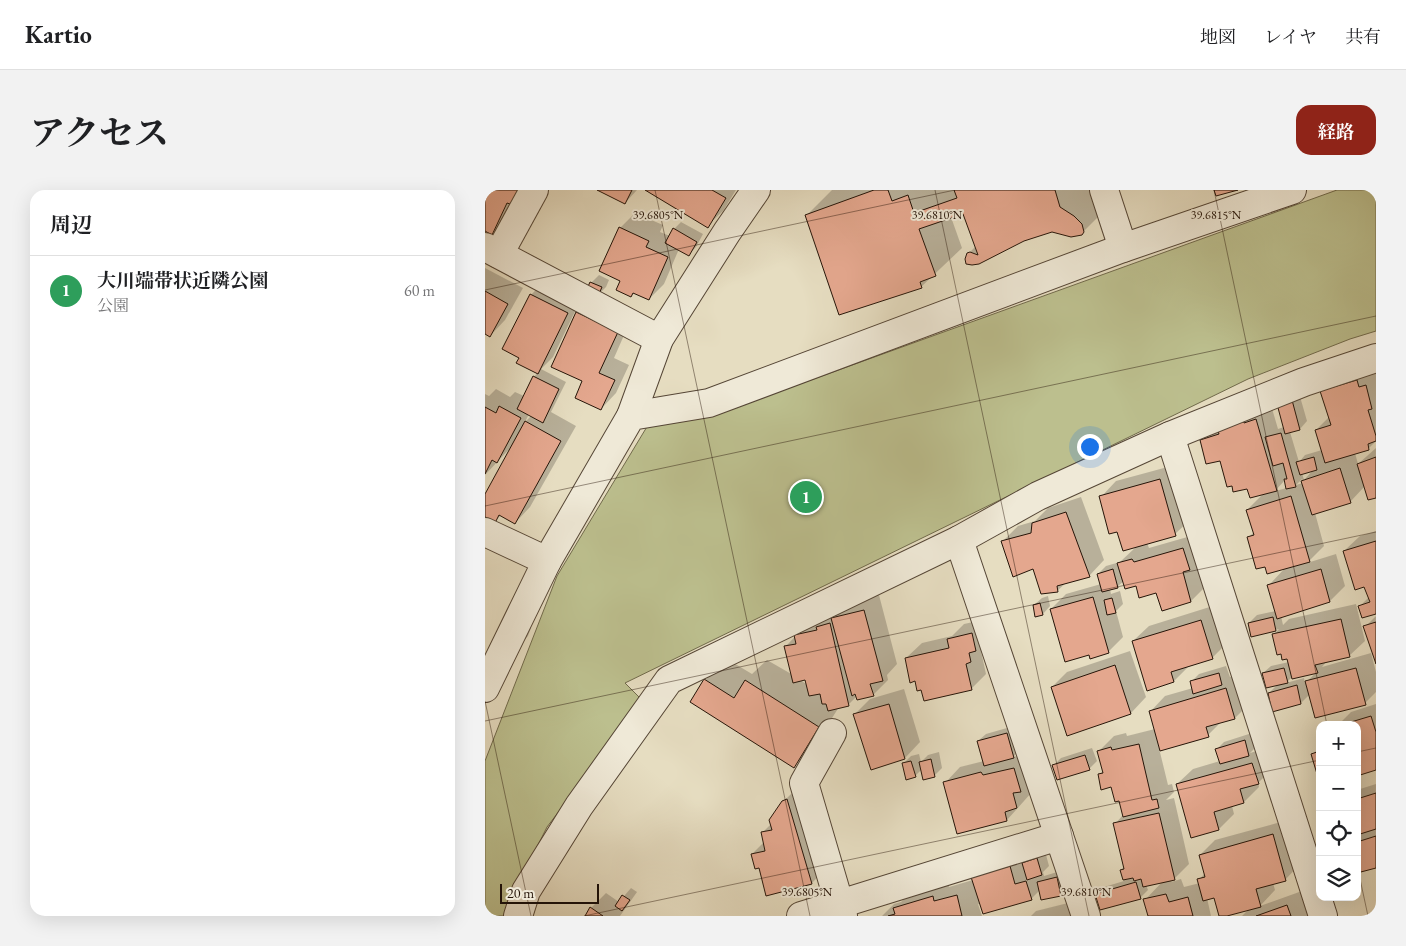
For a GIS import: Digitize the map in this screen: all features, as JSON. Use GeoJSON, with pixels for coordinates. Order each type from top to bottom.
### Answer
{"type":"FeatureCollection","features":[{"type":"Feature","properties":{"kind":"street"},"geometry":{"type":"LineString","coordinates":[[534,190],[492,251],[659,339]]}},
{"type":"Feature","properties":{"kind":"street"},"geometry":{"type":"LineString","coordinates":[[485,688],[547,562],[631,416],[659,339],[756,190]]}},
{"type":"Feature","properties":{"kind":"street"},"geometry":{"type":"LineString","coordinates":[[1104,190],[1123,248]]}},
{"type":"Feature","properties":{"kind":"street"},"geometry":{"type":"LineString","coordinates":[[631,416],[709,403],[1123,248],[1292,190]]}},
{"type":"Feature","properties":{"kind":"street"},"geometry":{"type":"LineString","coordinates":[[518,916],[526,891],[574,814],[669,680],[959,540],[1038,496],[1170,436],[1304,382],[1376,358]]}},
{"type":"Feature","properties":{"kind":"street"},"geometry":{"type":"LineString","coordinates":[[1170,436],[1323,916]]}},
{"type":"Feature","properties":{"kind":"street"},"geometry":{"type":"LineString","coordinates":[[485,532],[547,562]]}},
{"type":"Feature","properties":{"kind":"street"},"geometry":{"type":"LineString","coordinates":[[959,540],[1086,916]]}},
{"type":"Feature","properties":{"kind":"street"},"geometry":{"type":"LineString","coordinates":[[832,733],[804,783],[840,910]]}},
{"type":"Feature","properties":{"kind":"street"},"geometry":{"type":"LineString","coordinates":[[801,916],[840,910],[1059,836]]}},
{"type":"Feature","properties":{"kind":"green space"},"geometry":{"type":"Polygon","coordinates":[[[1337,190],[1376,190],[1376,331],[1350,339],[1248,379],[625,683],[643,701],[547,827],[522,877],[509,916],[485,916],[485,761],[557,576],[648,425],[711,416],[1337,190]]]}},
{"type":"Feature","properties":{"kind":"building"},"geometry":{"type":"Polygon","coordinates":[[[485,190],[520,190],[513,205],[507,203],[492,235],[485,231],[485,190]]]}},
{"type":"Feature","properties":{"kind":"building"},"geometry":{"type":"Polygon","coordinates":[[[597,190],[632,190],[625,204],[597,190]]]}},
{"type":"Feature","properties":{"kind":"building"},"geometry":{"type":"Polygon","coordinates":[[[645,190],[712,190],[726,198],[708,228],[645,190]]]}},
{"type":"Feature","properties":{"kind":"building"},"geometry":{"type":"Polygon","coordinates":[[[874,190],[888,190],[892,201],[908,195],[914,213],[957,198],[954,190],[1055,190],[1060,207],[1082,224],[1084,232],[1082,235],[1071,237],[1052,232],[1024,241],[979,264],[972,265],[966,264],[967,253],[970,252],[978,255],[963,214],[919,229],[936,276],[920,282],[922,288],[839,315],[805,215],[874,190]]]}},
{"type":"Feature","properties":{"kind":"building"},"geometry":{"type":"Polygon","coordinates":[[[1214,190],[1238,190],[1216,196],[1214,190]]]}},
{"type":"Feature","properties":{"kind":"building"},"geometry":{"type":"Polygon","coordinates":[[[619,227],[649,241],[646,247],[668,257],[649,300],[633,293],[631,297],[616,290],[620,281],[599,271],[619,227]]]}},
{"type":"Feature","properties":{"kind":"building"},"geometry":{"type":"Polygon","coordinates":[[[673,228],[697,242],[689,256],[665,243],[673,228]]]}},
{"type":"Feature","properties":{"kind":"building"},"geometry":{"type":"Polygon","coordinates":[[[590,282],[602,287],[598,296],[586,291],[590,282]]]}},
{"type":"Feature","properties":{"kind":"building"},"geometry":{"type":"Polygon","coordinates":[[[485,291],[508,304],[490,337],[485,334],[485,291]]]}},
{"type":"Feature","properties":{"kind":"building"},"geometry":{"type":"Polygon","coordinates":[[[530,294],[568,313],[538,374],[516,363],[519,358],[502,349],[530,294]]]}},
{"type":"Feature","properties":{"kind":"building"},"geometry":{"type":"Polygon","coordinates":[[[576,312],[618,332],[599,373],[615,380],[601,410],[575,398],[582,381],[551,367],[576,312]]]}},
{"type":"Feature","properties":{"kind":"building"},"geometry":{"type":"Polygon","coordinates":[[[533,376],[559,389],[543,423],[517,409],[533,376]]]}},
{"type":"Feature","properties":{"kind":"building"},"geometry":{"type":"Polygon","coordinates":[[[1357,380],[1359,387],[1366,385],[1372,409],[1368,410],[1376,441],[1368,444],[1369,450],[1325,463],[1315,430],[1331,425],[1320,391],[1357,380]]]}},
{"type":"Feature","properties":{"kind":"building"},"geometry":{"type":"Polygon","coordinates":[[[1292,400],[1300,430],[1285,434],[1277,404],[1292,400]]]}},
{"type":"Feature","properties":{"kind":"building"},"geometry":{"type":"Polygon","coordinates":[[[499,406],[521,418],[497,463],[492,460],[485,474],[485,407],[496,413],[499,406]]]}},
{"type":"Feature","properties":{"kind":"building"},"geometry":{"type":"Polygon","coordinates":[[[1256,419],[1277,491],[1250,498],[1247,489],[1233,492],[1232,486],[1227,487],[1220,461],[1206,464],[1200,440],[1219,434],[1217,428],[1243,420],[1244,423],[1256,419]]]}},
{"type":"Feature","properties":{"kind":"building"},"geometry":{"type":"Polygon","coordinates":[[[525,421],[561,441],[515,524],[499,515],[495,523],[485,517],[485,494],[525,421]]]}},
{"type":"Feature","properties":{"kind":"building"},"geometry":{"type":"Polygon","coordinates":[[[1281,433],[1296,487],[1286,489],[1284,479],[1287,479],[1283,463],[1273,466],[1265,437],[1281,433]]]}},
{"type":"Feature","properties":{"kind":"building"},"geometry":{"type":"Polygon","coordinates":[[[1314,457],[1317,470],[1300,475],[1296,462],[1314,457]]]}},
{"type":"Feature","properties":{"kind":"building"},"geometry":{"type":"Polygon","coordinates":[[[1376,457],[1376,498],[1368,500],[1357,464],[1376,457]]]}},
{"type":"Feature","properties":{"kind":"building"},"geometry":{"type":"Polygon","coordinates":[[[1340,468],[1351,503],[1312,515],[1301,481],[1340,468]]]}},
{"type":"Feature","properties":{"kind":"building"},"geometry":{"type":"Polygon","coordinates":[[[1160,479],[1176,536],[1123,551],[1117,532],[1109,534],[1099,496],[1160,479]]]}},
{"type":"Feature","properties":{"kind":"building"},"geometry":{"type":"Polygon","coordinates":[[[1291,496],[1310,562],[1267,574],[1265,567],[1256,569],[1247,537],[1254,535],[1246,510],[1291,496]]]}},
{"type":"Feature","properties":{"kind":"building"},"geometry":{"type":"Polygon","coordinates":[[[1066,512],[1090,577],[1057,586],[1058,592],[1041,594],[1033,569],[1013,577],[1001,541],[1031,533],[1032,523],[1066,512]]]}},
{"type":"Feature","properties":{"kind":"building"},"geometry":{"type":"Polygon","coordinates":[[[1376,541],[1376,614],[1362,618],[1358,606],[1370,602],[1364,587],[1355,590],[1343,551],[1376,541]]]}},
{"type":"Feature","properties":{"kind":"building"},"geometry":{"type":"Polygon","coordinates":[[[1183,548],[1190,570],[1183,572],[1191,602],[1162,611],[1156,593],[1139,598],[1136,586],[1125,589],[1117,563],[1132,559],[1134,562],[1183,548]]]}},
{"type":"Feature","properties":{"kind":"building"},"geometry":{"type":"Polygon","coordinates":[[[1113,569],[1118,588],[1102,592],[1097,574],[1113,569]]]}},
{"type":"Feature","properties":{"kind":"building"},"geometry":{"type":"Polygon","coordinates":[[[1321,569],[1330,602],[1277,619],[1267,585],[1321,569]]]}},
{"type":"Feature","properties":{"kind":"building"},"geometry":{"type":"Polygon","coordinates":[[[1093,597],[1109,653],[1090,659],[1089,655],[1065,662],[1050,609],[1093,597]]]}},
{"type":"Feature","properties":{"kind":"building"},"geometry":{"type":"Polygon","coordinates":[[[1112,598],[1116,613],[1107,615],[1104,600],[1112,598]]]}},
{"type":"Feature","properties":{"kind":"building"},"geometry":{"type":"Polygon","coordinates":[[[1040,603],[1043,615],[1035,617],[1033,605],[1040,603]]]}},
{"type":"Feature","properties":{"kind":"building"},"geometry":{"type":"Polygon","coordinates":[[[864,610],[883,681],[870,684],[874,696],[857,700],[855,694],[852,696],[831,618],[864,610]]]}},
{"type":"Feature","properties":{"kind":"building"},"geometry":{"type":"Polygon","coordinates":[[[1273,617],[1276,631],[1251,637],[1248,623],[1273,617]]]}},
{"type":"Feature","properties":{"kind":"building"},"geometry":{"type":"Polygon","coordinates":[[[1341,619],[1350,657],[1315,665],[1318,673],[1292,679],[1287,659],[1282,660],[1281,654],[1277,655],[1272,634],[1341,619]]]}},
{"type":"Feature","properties":{"kind":"building"},"geometry":{"type":"Polygon","coordinates":[[[1201,620],[1213,659],[1171,672],[1174,682],[1147,691],[1132,641],[1201,620]]]}},
{"type":"Feature","properties":{"kind":"building"},"geometry":{"type":"Polygon","coordinates":[[[1376,622],[1376,664],[1363,626],[1376,622]]]}},
{"type":"Feature","properties":{"kind":"building"},"geometry":{"type":"Polygon","coordinates":[[[830,623],[849,706],[828,711],[826,704],[822,704],[820,694],[809,696],[805,680],[793,683],[784,646],[796,644],[794,635],[817,630],[816,627],[830,623]]]}},
{"type":"Feature","properties":{"kind":"building"},"geometry":{"type":"Polygon","coordinates":[[[972,633],[976,651],[969,653],[971,662],[966,664],[972,690],[924,701],[921,690],[917,691],[915,681],[910,683],[905,658],[949,648],[947,639],[972,633]]]}},
{"type":"Feature","properties":{"kind":"building"},"geometry":{"type":"Polygon","coordinates":[[[1115,665],[1131,714],[1067,736],[1051,687],[1115,665]]]}},
{"type":"Feature","properties":{"kind":"building"},"geometry":{"type":"Polygon","coordinates":[[[1284,668],[1288,683],[1266,688],[1262,673],[1284,668]]]}},
{"type":"Feature","properties":{"kind":"building"},"geometry":{"type":"Polygon","coordinates":[[[1356,668],[1366,705],[1315,718],[1305,681],[1356,668]]]}},
{"type":"Feature","properties":{"kind":"building"},"geometry":{"type":"Polygon","coordinates":[[[1219,673],[1222,685],[1193,694],[1190,681],[1219,673]]]}},
{"type":"Feature","properties":{"kind":"building"},"geometry":{"type":"Polygon","coordinates":[[[704,679],[734,698],[745,680],[819,727],[794,768],[690,702],[704,679]]]}},
{"type":"Feature","properties":{"kind":"building"},"geometry":{"type":"Polygon","coordinates":[[[1297,685],[1301,704],[1272,712],[1268,693],[1297,685]]]}},
{"type":"Feature","properties":{"kind":"building"},"geometry":{"type":"Polygon","coordinates":[[[1226,688],[1235,719],[1206,727],[1209,737],[1160,751],[1149,711],[1226,688]]]}},
{"type":"Feature","properties":{"kind":"building"},"geometry":{"type":"Polygon","coordinates":[[[889,704],[905,759],[871,770],[853,714],[889,704]]]}},
{"type":"Feature","properties":{"kind":"building"},"geometry":{"type":"Polygon","coordinates":[[[1371,716],[1376,732],[1376,770],[1361,775],[1361,721],[1354,721],[1371,716]]]}},
{"type":"Feature","properties":{"kind":"building"},"geometry":{"type":"Polygon","coordinates":[[[1007,733],[1014,758],[984,766],[977,741],[1007,733]]]}},
{"type":"Feature","properties":{"kind":"building"},"geometry":{"type":"Polygon","coordinates":[[[1245,740],[1249,756],[1220,764],[1215,749],[1245,740]]]}},
{"type":"Feature","properties":{"kind":"building"},"geometry":{"type":"Polygon","coordinates":[[[1139,744],[1152,800],[1157,799],[1159,808],[1123,817],[1119,801],[1115,802],[1111,787],[1101,790],[1098,774],[1103,773],[1097,751],[1111,747],[1112,750],[1139,744]]]}},
{"type":"Feature","properties":{"kind":"building"},"geometry":{"type":"Polygon","coordinates":[[[1316,752],[1316,771],[1311,754],[1316,752]]]}},
{"type":"Feature","properties":{"kind":"building"},"geometry":{"type":"Polygon","coordinates":[[[1085,755],[1090,770],[1057,780],[1052,765],[1085,755]]]}},
{"type":"Feature","properties":{"kind":"building"},"geometry":{"type":"Polygon","coordinates":[[[931,759],[935,777],[923,780],[919,762],[931,759]]]}},
{"type":"Feature","properties":{"kind":"building"},"geometry":{"type":"Polygon","coordinates":[[[911,761],[916,777],[906,780],[902,763],[911,761]]]}},
{"type":"Feature","properties":{"kind":"building"},"geometry":{"type":"Polygon","coordinates":[[[1252,763],[1259,784],[1240,789],[1244,803],[1214,812],[1219,830],[1191,838],[1176,784],[1252,763]]]}},
{"type":"Feature","properties":{"kind":"building"},"geometry":{"type":"Polygon","coordinates":[[[1014,768],[1021,792],[1013,793],[1017,808],[1005,812],[1007,821],[957,834],[943,782],[981,772],[983,775],[1014,768]]]}},
{"type":"Feature","properties":{"kind":"building"},"geometry":{"type":"Polygon","coordinates":[[[1376,793],[1376,829],[1361,834],[1361,811],[1361,798],[1376,793]]]}},
{"type":"Feature","properties":{"kind":"building"},"geometry":{"type":"Polygon","coordinates":[[[787,799],[812,884],[766,896],[759,868],[755,869],[751,854],[765,851],[761,832],[772,830],[769,820],[782,801],[787,799]]]}},
{"type":"Feature","properties":{"kind":"building"},"geometry":{"type":"Polygon","coordinates":[[[1159,813],[1175,880],[1143,887],[1141,879],[1134,881],[1133,878],[1123,880],[1120,870],[1124,869],[1113,823],[1159,813]]]}},
{"type":"Feature","properties":{"kind":"building"},"geometry":{"type":"Polygon","coordinates":[[[1273,834],[1286,881],[1256,889],[1261,907],[1227,916],[1219,916],[1214,898],[1203,901],[1197,879],[1205,877],[1199,855],[1273,834]]]}},
{"type":"Feature","properties":{"kind":"building"},"geometry":{"type":"Polygon","coordinates":[[[1376,836],[1376,868],[1361,872],[1361,856],[1361,841],[1376,836]]]}},
{"type":"Feature","properties":{"kind":"building"},"geometry":{"type":"Polygon","coordinates":[[[1037,858],[1042,875],[1027,880],[1022,863],[1037,858]]]}},
{"type":"Feature","properties":{"kind":"building"},"geometry":{"type":"Polygon","coordinates":[[[1010,866],[1015,884],[1026,881],[1032,900],[983,914],[971,877],[1010,866]]]}},
{"type":"Feature","properties":{"kind":"building"},"geometry":{"type":"Polygon","coordinates":[[[1057,877],[1061,896],[1041,900],[1037,882],[1057,877]]]}},
{"type":"Feature","properties":{"kind":"building"},"geometry":{"type":"Polygon","coordinates":[[[1136,882],[1141,899],[1100,910],[1095,894],[1136,882]]]}},
{"type":"Feature","properties":{"kind":"building"},"geometry":{"type":"Polygon","coordinates":[[[1166,894],[1169,902],[1188,897],[1193,916],[1148,916],[1143,899],[1166,894]]]}},
{"type":"Feature","properties":{"kind":"building"},"geometry":{"type":"Polygon","coordinates":[[[622,895],[630,900],[622,911],[615,906],[622,895]]]}},
{"type":"Feature","properties":{"kind":"building"},"geometry":{"type":"Polygon","coordinates":[[[957,895],[962,916],[888,916],[895,914],[893,908],[933,896],[934,901],[957,895]]]}},
{"type":"Feature","properties":{"kind":"building"},"geometry":{"type":"Polygon","coordinates":[[[1287,905],[1291,916],[1256,916],[1287,905]]]}},
{"type":"Feature","properties":{"kind":"building"},"geometry":{"type":"Polygon","coordinates":[[[590,907],[603,916],[585,916],[590,907]]]}},
{"type":"Feature","properties":{"kind":"place","name":"大川端帯状近隣公園"},"geometry":{"type":"Point","coordinates":[806,497]}}]}
